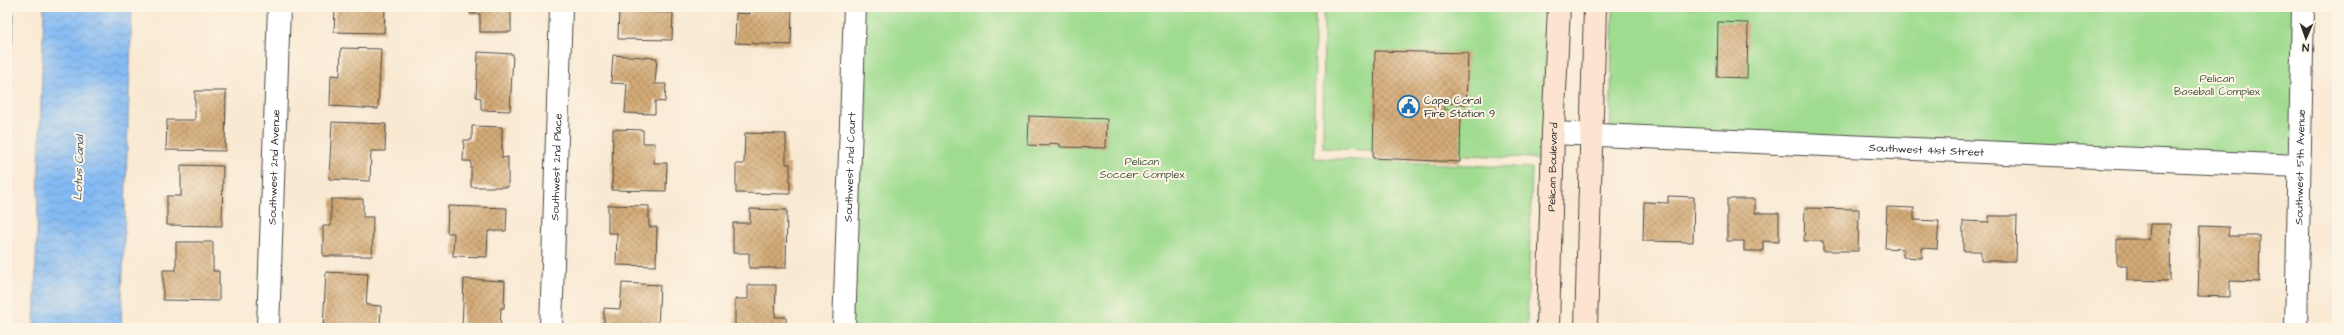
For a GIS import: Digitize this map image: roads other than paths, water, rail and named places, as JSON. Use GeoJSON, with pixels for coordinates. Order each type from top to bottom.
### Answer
{"type":"FeatureCollection","features":[{"type":"Feature","properties":{"kind":"street","name":"Southwest 2nd Avenue"},"geometry":{"type":"LineString","coordinates":[[268,328],[279,7]]}},
{"type":"Feature","properties":{"kind":"street","name":"Southwest 2nd Place"},"geometry":{"type":"LineString","coordinates":[[551,328],[561,7]]}},
{"type":"Feature","properties":{"kind":"street","name":"Southwest 2nd Court"},"geometry":{"type":"LineString","coordinates":[[844,328],[855,7]]}},
{"type":"Feature","properties":{"kind":"street","name":"Pelican Boulevard"},"geometry":{"type":"LineString","coordinates":[[1548,328],[1553,133],[1559,7]]}},
{"type":"Feature","properties":{"kind":"street"},"geometry":{"type":"LineString","coordinates":[[1586,328],[1595,7]]}},
{"type":"Feature","properties":{"kind":"street","name":"Southwest 5th Avenue"},"geometry":{"type":"LineString","coordinates":[[2296,328],[2303,7]]}},
{"type":"Feature","properties":{"kind":"street","name":"Southwest 41st Street"},"geometry":{"type":"LineString","coordinates":[[1553,133],[2299,166]]}},
{"type":"Feature","properties":{"kind":"water","name":"Lotus Canal"},"geometry":{"type":"Polygon","coordinates":[[[44,7],[132,7],[121,328],[34,328],[44,7]]]}},
{"type":"Feature","properties":{"kind":"place","name":"Cape Coral Fire Station 9"},"geometry":{"type":"Point","coordinates":[1409,106]}},
{"type":"Feature","properties":{"kind":"park label","name":"Pelican Baseball Complex"},"geometry":{"type":"Point","coordinates":[2217,84]}},
{"type":"Feature","properties":{"kind":"park label","name":"Pelican Soccer Complex"},"geometry":{"type":"Point","coordinates":[1142,167]}}]}
